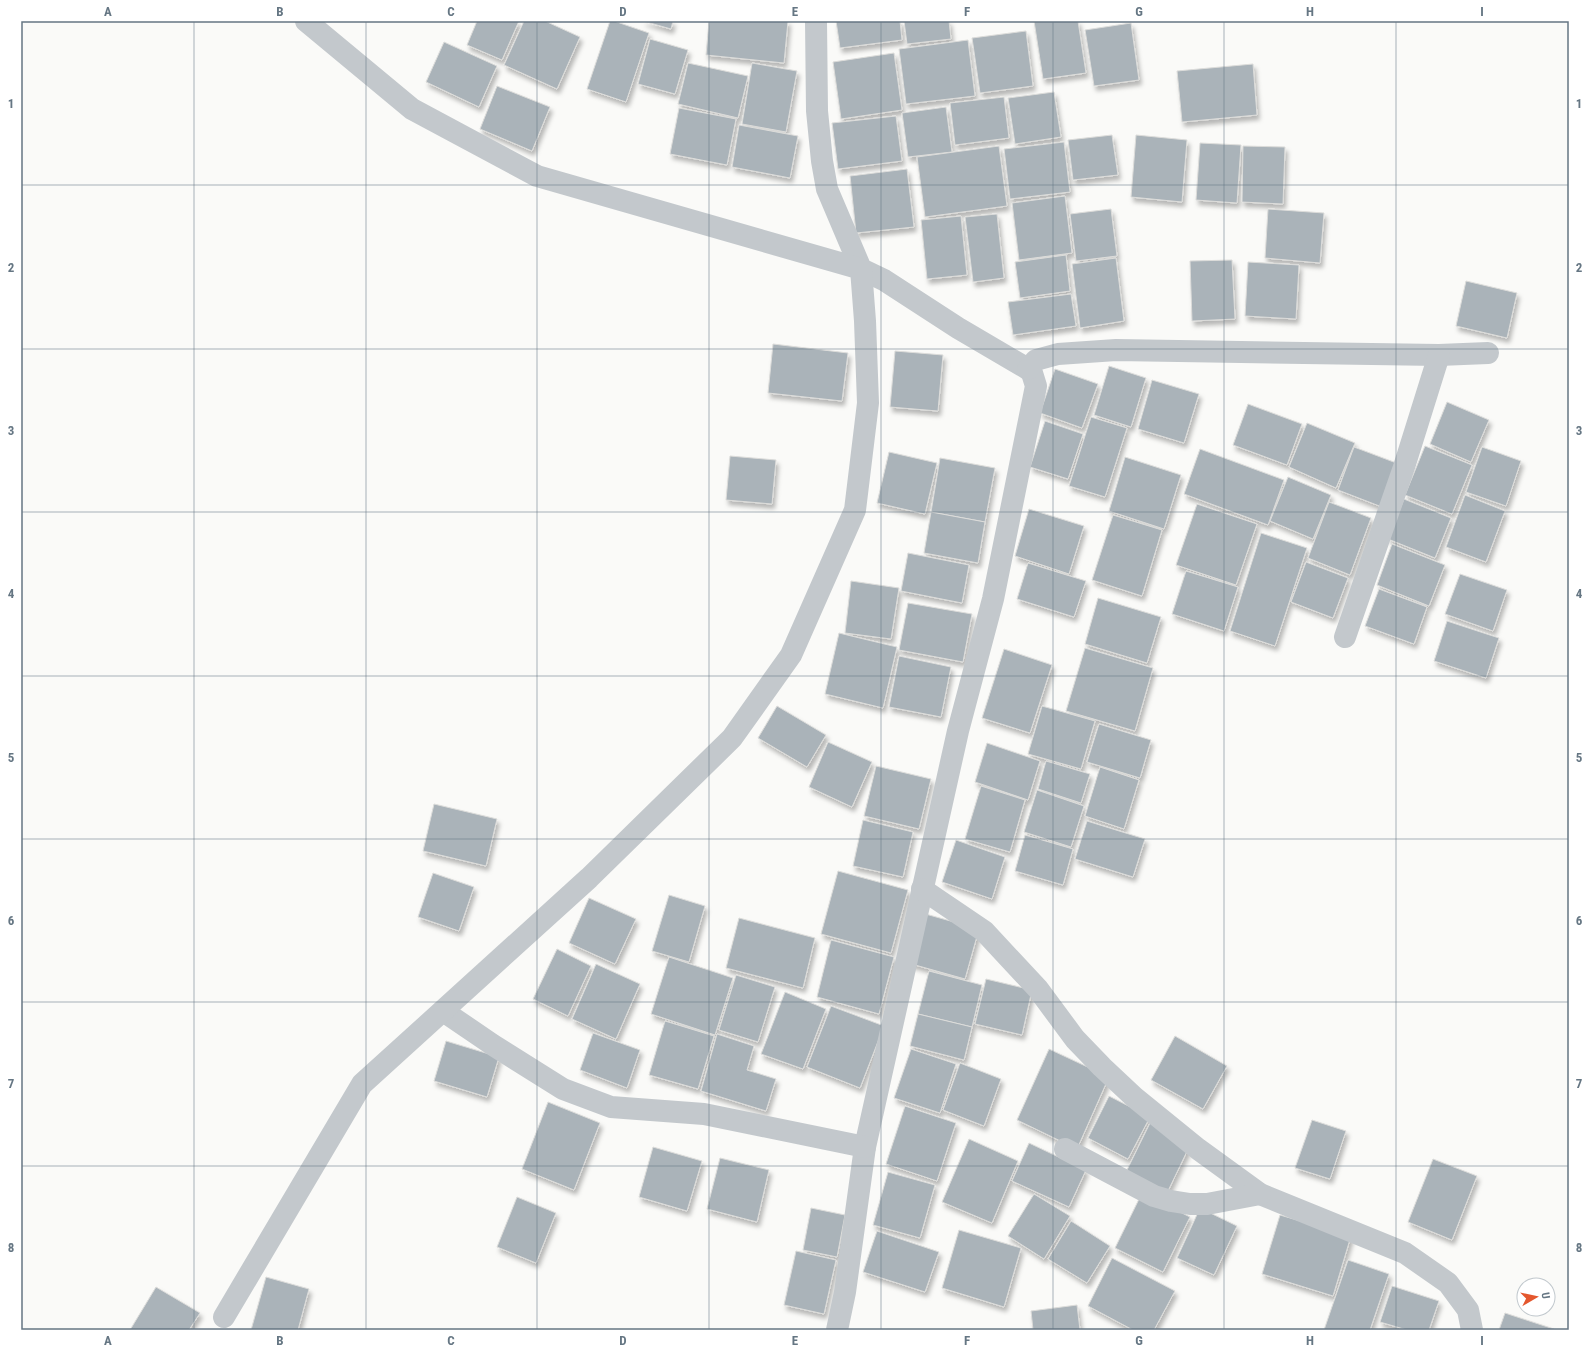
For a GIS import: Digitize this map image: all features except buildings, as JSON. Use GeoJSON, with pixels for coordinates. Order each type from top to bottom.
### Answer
{"type":"FeatureCollection","features":[{"type":"Feature","properties":{"kind":"street"},"geometry":{"type":"LineString","coordinates":[[306,21],[412,109],[537,176],[861,269],[884,280],[958,328],[1028,369],[1032,373],[1036,386],[1019,474],[993,599],[958,731],[922,888],[866,1147],[845,1292],[836,1330]]}},
{"type":"Feature","properties":{"kind":"street"},"geometry":{"type":"LineString","coordinates":[[224,1317],[362,1084],[589,878],[732,738],[791,655],[855,510],[868,403],[865,321],[861,269],[827,189],[822,161],[817,111],[816,21]]}},
{"type":"Feature","properties":{"kind":"street"},"geometry":{"type":"LineString","coordinates":[[1028,369],[1036,360],[1058,354],[1116,350],[1439,355],[1488,353]]}},
{"type":"Feature","properties":{"kind":"street"},"geometry":{"type":"LineString","coordinates":[[1345,637],[1404,467],[1439,355]]}},
{"type":"Feature","properties":{"kind":"street"},"geometry":{"type":"LineString","coordinates":[[922,888],[984,931],[1038,989],[1075,1039],[1102,1067],[1134,1097],[1198,1149],[1260,1194],[1405,1253],[1448,1283],[1468,1310],[1472,1330]]}},
{"type":"Feature","properties":{"kind":"street"},"geometry":{"type":"LineString","coordinates":[[443,1011],[562,1089],[611,1107],[704,1114],[866,1147]]}},
{"type":"Feature","properties":{"kind":"street"},"geometry":{"type":"LineString","coordinates":[[1065,1149],[1154,1196],[1171,1201],[1190,1204],[1207,1204],[1260,1194]]}}]}
